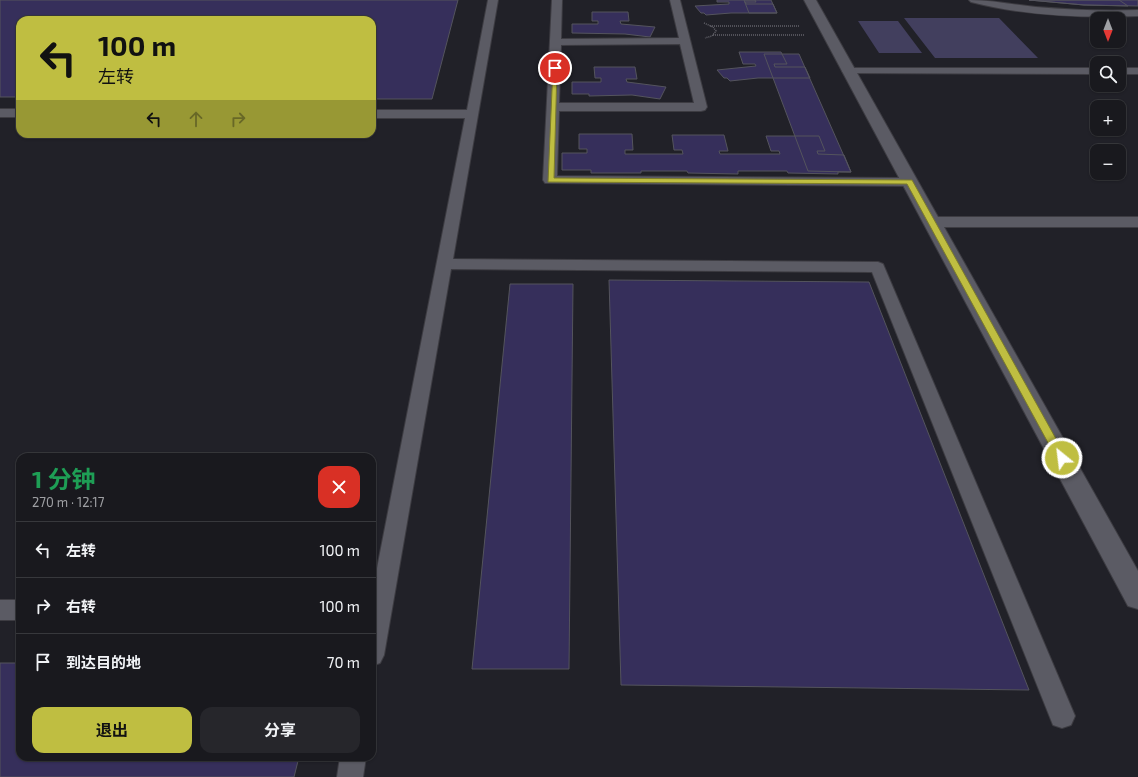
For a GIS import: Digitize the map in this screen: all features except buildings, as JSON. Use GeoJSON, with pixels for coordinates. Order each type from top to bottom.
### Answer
{"type":"FeatureCollection","features":[{"type":"Feature","properties":{"kind":"street"},"geometry":{"type":"LineString","coordinates":[[810,0],[1138,597]]}},
{"type":"Feature","properties":{"kind":"street"},"geometry":{"type":"LineString","coordinates":[[932,222],[1138,222]]}},
{"type":"Feature","properties":{"kind":"lane"},"geometry":{"type":"LineString","coordinates":[[376,611],[444,264],[493,0]]}},
{"type":"Feature","properties":{"kind":"lane"},"geometry":{"type":"LineString","coordinates":[[558,0],[550,180],[910,182]]}},
{"type":"Feature","properties":{"kind":"lane"},"geometry":{"type":"LineString","coordinates":[[553,106],[701,107],[675,0]]}},
{"type":"Feature","properties":{"kind":"lane"},"geometry":{"type":"LineString","coordinates":[[974,0],[1048,11],[1092,14],[1138,14]]}},
{"type":"Feature","properties":{"kind":"lane"},"geometry":{"type":"LineString","coordinates":[[556,42],[684,42]]}},
{"type":"Feature","properties":{"kind":"lane"},"geometry":{"type":"LineString","coordinates":[[848,71],[1090,71]]}},
{"type":"Feature","properties":{"kind":"lane"},"geometry":{"type":"LineString","coordinates":[[1126,71],[1138,71]]}},
{"type":"Feature","properties":{"kind":"lane"},"geometry":{"type":"LineString","coordinates":[[0,113],[16,113]]}},
{"type":"Feature","properties":{"kind":"lane"},"geometry":{"type":"LineString","coordinates":[[376,114],[472,114]]}},
{"type":"Feature","properties":{"kind":"lane"},"geometry":{"type":"LineString","coordinates":[[444,264],[878,267],[1062,716]]}},
{"type":"Feature","properties":{"kind":"lane"},"geometry":{"type":"LineString","coordinates":[[0,610],[16,610]]}},
{"type":"Feature","properties":{"kind":"lane"},"geometry":{"type":"LineString","coordinates":[[350,777],[352,761]]}},
{"type":"Feature","properties":{"kind":"path"},"geometry":{"type":"LineString","coordinates":[[710,26],[826,30]]}},
{"type":"Feature","properties":{"kind":"path"},"geometry":{"type":"LineString","coordinates":[[713,35],[826,30]]}},
{"type":"Feature","properties":{"kind":"shaded area"},"geometry":{"type":"Polygon","coordinates":[[[904,18],[999,18],[1038,58],[935,58],[904,18]]]}},
{"type":"Feature","properties":{"kind":"shaded area"},"geometry":{"type":"Polygon","coordinates":[[[858,21],[898,21],[922,53],[879,53],[858,21]]]}},
{"type":"Feature","properties":{"kind":"route"},"geometry":{"type":"LineString","coordinates":[[555,68],[550,180],[910,182],[1062,458]]}}]}
